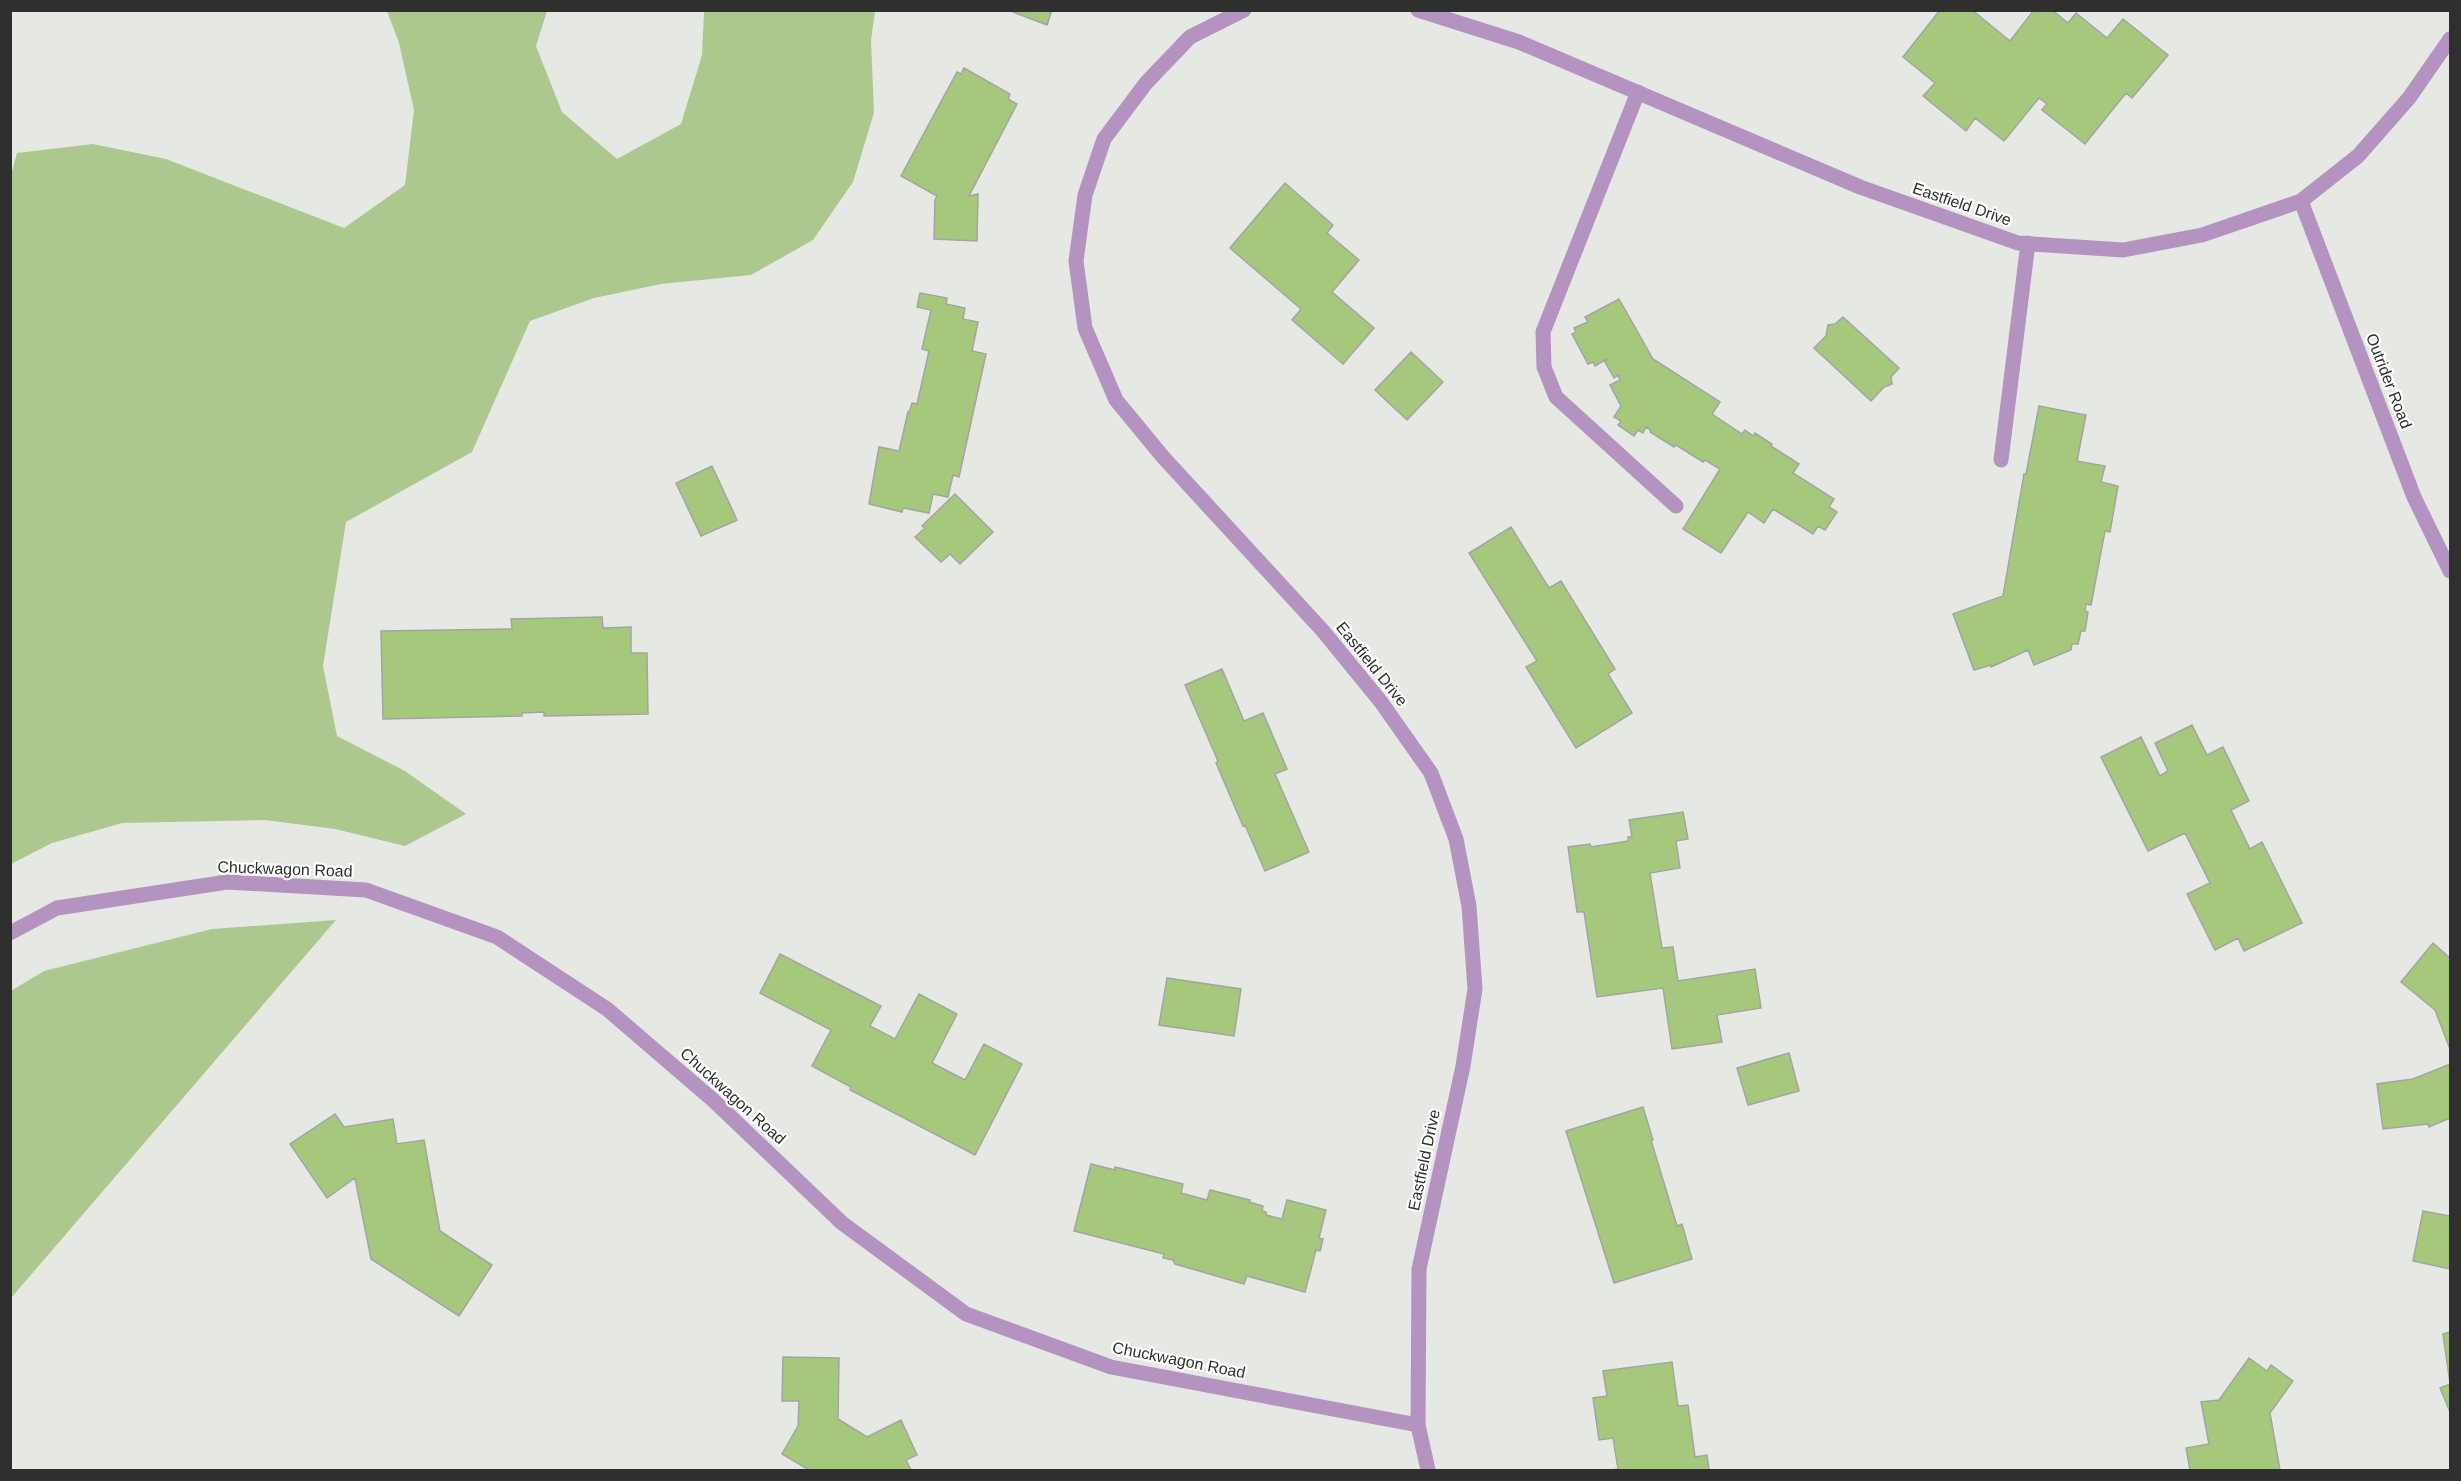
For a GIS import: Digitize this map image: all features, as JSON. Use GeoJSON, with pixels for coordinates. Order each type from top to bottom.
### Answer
{"type":"FeatureCollection","features":[{"type":"Feature","properties":{"kind":"street","name":"Eastfield Drive"},"geometry":{"type":"LineString","coordinates":[[1245,10],[1190,37],[1146,83],[1104,139],[1085,195],[1076,261],[1077,272],[1085,328],[1116,400],[1163,457],[1323,631],[1381,702],[1431,773],[1456,839],[1469,906],[1475,989],[1463,1066],[1419,1269],[1418,1425],[1428,1470]]}},
{"type":"Feature","properties":{"kind":"street","name":"Eastfield Drive"},"geometry":{"type":"LineString","coordinates":[[1418,10],[1519,42],[1860,187],[2018,243],[2123,250],[2202,235],[2301,201],[2358,156],[2409,98],[2451,39]]}},
{"type":"Feature","properties":{"kind":"street"},"geometry":{"type":"LineString","coordinates":[[1638,92],[1543,332],[1544,367],[1556,397],[1676,506]]}},
{"type":"Feature","properties":{"kind":"street","name":"Outrider Road"},"geometry":{"type":"LineString","coordinates":[[2301,201],[2414,497],[2451,571]]}},
{"type":"Feature","properties":{"kind":"street"},"geometry":{"type":"LineString","coordinates":[[2001,460],[2028,243]]}},
{"type":"Feature","properties":{"kind":"street","name":"Chuckwagon Road"},"geometry":{"type":"LineString","coordinates":[[10,933],[57,908],[227,882],[366,890],[497,937],[607,1009],[713,1100],[842,1223],[966,1314],[1111,1367],[1418,1425]]}},
{"type":"Feature","properties":{"kind":"green space"},"geometry":{"type":"Polygon","coordinates":[[[387,11],[547,11],[536,46],[562,112],[617,159],[681,124],[702,55],[704,11],[875,11],[871,40],[874,113],[853,182],[813,240],[751,275],[661,284],[594,298],[530,321],[472,452],[346,522],[323,666],[337,736],[405,771],[466,814],[405,846],[335,829],[265,820],[122,823],[52,843],[11,864],[10,179],[17,153],[93,144],[166,159],[344,228],[405,185],[414,110],[399,43],[387,11]]]}},
{"type":"Feature","properties":{"kind":"green space"},"geometry":{"type":"Polygon","coordinates":[[[336,920],[11,1298],[11,991],[44,971],[212,929],[336,920]]]}},
{"type":"Feature","properties":{"kind":"building"},"geometry":{"type":"Polygon","coordinates":[[[1008,10],[1052,10],[1047,25],[1008,10]]]}},
{"type":"Feature","properties":{"kind":"building"},"geometry":{"type":"Polygon","coordinates":[[[1940,10],[1972,10],[2010,41],[2034,10],[2052,10],[2068,23],[2076,13],[2107,38],[2123,19],[2168,55],[2132,98],[2126,93],[2085,144],[2042,110],[2047,104],[2039,98],[2004,141],[1975,118],[1966,131],[1923,96],[1935,83],[1903,57],[1940,10]]]}},
{"type":"Feature","properties":{"kind":"building"},"geometry":{"type":"Polygon","coordinates":[[[964,68],[1010,94],[1008,99],[1017,104],[969,196],[978,194],[977,241],[934,239],[937,196],[901,176],[957,72],[961,74],[964,68]]]}},
{"type":"Feature","properties":{"kind":"building"},"geometry":{"type":"Polygon","coordinates":[[[1285,183],[1333,225],[1327,233],[1359,260],[1332,292],[1374,328],[1343,364],[1292,320],[1301,309],[1230,248],[1285,183]]]}},
{"type":"Feature","properties":{"kind":"building"},"geometry":{"type":"Polygon","coordinates":[[[920,293],[947,298],[946,304],[965,308],[963,319],[978,322],[972,351],[986,354],[959,477],[953,475],[948,497],[933,494],[929,513],[903,508],[902,512],[869,504],[879,447],[899,451],[908,412],[912,403],[917,404],[929,351],[922,349],[931,310],[917,307],[920,293]]]}},
{"type":"Feature","properties":{"kind":"building"},"geometry":{"type":"Polygon","coordinates":[[[1619,299],[1653,359],[1720,402],[1712,414],[1742,434],[1745,430],[1753,436],[1755,433],[1772,444],[1771,446],[1799,464],[1793,473],[1834,499],[1829,507],[1837,512],[1825,530],[1818,526],[1813,534],[1773,509],[1764,523],[1748,512],[1721,553],[1683,529],[1720,469],[1705,460],[1703,462],[1676,445],[1674,447],[1646,427],[1643,433],[1638,430],[1634,436],[1618,425],[1621,421],[1614,417],[1621,406],[1610,385],[1620,380],[1618,375],[1614,378],[1605,362],[1607,359],[1595,366],[1593,362],[1588,364],[1572,334],[1576,332],[1574,328],[1588,322],[1585,317],[1619,299]]]}},
{"type":"Feature","properties":{"kind":"building"},"geometry":{"type":"Polygon","coordinates":[[[1843,317],[1899,368],[1891,377],[1892,384],[1884,387],[1871,401],[1814,348],[1826,336],[1828,325],[1835,324],[1843,317]]]}},
{"type":"Feature","properties":{"kind":"building"},"geometry":{"type":"Polygon","coordinates":[[[1411,352],[1443,382],[1407,420],[1375,390],[1411,352]]]}},
{"type":"Feature","properties":{"kind":"building"},"geometry":{"type":"Polygon","coordinates":[[[2039,406],[2086,415],[2077,461],[2105,466],[2101,482],[2118,486],[2110,532],[2105,531],[2091,605],[2086,604],[2085,611],[2088,612],[2085,631],[2081,631],[2078,644],[2072,644],[2071,650],[2034,665],[2028,650],[1991,667],[1991,665],[1974,670],[1953,614],[2003,596],[2024,474],[2026,474],[2039,406]]]}},
{"type":"Feature","properties":{"kind":"building"},"geometry":{"type":"Polygon","coordinates":[[[712,466],[737,520],[701,536],[676,483],[712,466]]]}},
{"type":"Feature","properties":{"kind":"building"},"geometry":{"type":"Polygon","coordinates":[[[955,494],[993,532],[960,564],[950,554],[941,562],[915,537],[925,528],[922,526],[955,494]]]}},
{"type":"Feature","properties":{"kind":"building"},"geometry":{"type":"Polygon","coordinates":[[[1511,527],[1549,588],[1561,581],[1615,669],[1608,674],[1632,713],[1576,748],[1526,667],[1537,661],[1469,553],[1511,527]]]}},
{"type":"Feature","properties":{"kind":"building"},"geometry":{"type":"Polygon","coordinates":[[[602,617],[603,628],[631,627],[631,653],[647,653],[648,714],[544,716],[544,712],[522,713],[522,716],[383,719],[381,631],[512,629],[511,619],[602,617]]]}},
{"type":"Feature","properties":{"kind":"building"},"geometry":{"type":"Polygon","coordinates":[[[1222,669],[1244,721],[1263,713],[1287,769],[1275,774],[1309,852],[1265,871],[1245,825],[1243,826],[1185,685],[1222,669]]]}},
{"type":"Feature","properties":{"kind":"building"},"geometry":{"type":"Polygon","coordinates":[[[2192,725],[2207,755],[2223,747],[2249,801],[2231,810],[2250,849],[2262,842],[2302,923],[2244,951],[2238,938],[2215,950],[2187,894],[2210,883],[2185,833],[2148,851],[2101,757],[2141,737],[2160,776],[2168,771],[2155,743],[2192,725]]]}},
{"type":"Feature","properties":{"kind":"building"},"geometry":{"type":"Polygon","coordinates":[[[1683,812],[1688,839],[1676,841],[1680,868],[1650,873],[1662,948],[1673,947],[1678,981],[1755,969],[1761,1008],[1717,1015],[1722,1042],[1672,1049],[1663,988],[1597,997],[1584,912],[1577,912],[1568,847],[1590,844],[1591,847],[1628,841],[1628,837],[1632,837],[1629,820],[1683,812]]]}},
{"type":"Feature","properties":{"kind":"building"},"geometry":{"type":"Polygon","coordinates":[[[2433,943],[2450,958],[2450,1049],[2435,1010],[2401,982],[2433,943]]]}},
{"type":"Feature","properties":{"kind":"building"},"geometry":{"type":"Polygon","coordinates":[[[780,954],[881,1006],[870,1026],[895,1039],[919,994],[957,1014],[932,1063],[965,1080],[984,1044],[1022,1064],[975,1155],[850,1090],[851,1087],[812,1066],[831,1030],[760,993],[780,954]]]}},
{"type":"Feature","properties":{"kind":"building"},"geometry":{"type":"Polygon","coordinates":[[[1167,978],[1241,989],[1234,1036],[1159,1025],[1167,978]]]}},
{"type":"Feature","properties":{"kind":"building"},"geometry":{"type":"Polygon","coordinates":[[[1789,1053],[1799,1091],[1748,1105],[1737,1068],[1789,1053]]]}},
{"type":"Feature","properties":{"kind":"building"},"geometry":{"type":"Polygon","coordinates":[[[2450,1064],[2450,1118],[2429,1127],[2428,1124],[2383,1129],[2377,1084],[2413,1079],[2450,1064]]]}},
{"type":"Feature","properties":{"kind":"building"},"geometry":{"type":"Polygon","coordinates":[[[1643,1107],[1677,1226],[1682,1224],[1692,1259],[1614,1283],[1566,1131],[1643,1107]]]}},
{"type":"Feature","properties":{"kind":"building"},"geometry":{"type":"Polygon","coordinates":[[[335,1114],[344,1127],[393,1119],[397,1144],[424,1140],[440,1231],[492,1265],[459,1316],[371,1259],[355,1178],[327,1198],[290,1144],[335,1114]]]}},
{"type":"Feature","properties":{"kind":"building"},"geometry":{"type":"Polygon","coordinates":[[[1091,1164],[1115,1170],[1115,1167],[1183,1184],[1181,1193],[1207,1200],[1210,1190],[1250,1200],[1249,1202],[1263,1206],[1262,1211],[1266,1212],[1266,1215],[1282,1219],[1287,1200],[1326,1210],[1319,1238],[1323,1239],[1320,1251],[1316,1250],[1305,1292],[1247,1276],[1244,1284],[1175,1264],[1173,1260],[1163,1258],[1164,1254],[1074,1231],[1091,1164]]]}},
{"type":"Feature","properties":{"kind":"building"},"geometry":{"type":"Polygon","coordinates":[[[2423,1211],[2450,1216],[2450,1269],[2413,1261],[2423,1211]]]}},
{"type":"Feature","properties":{"kind":"building"},"geometry":{"type":"Polygon","coordinates":[[[2450,1332],[2450,1383],[2443,1334],[2450,1332]]]}},
{"type":"Feature","properties":{"kind":"building"},"geometry":{"type":"Polygon","coordinates":[[[783,1357],[839,1358],[838,1419],[867,1437],[901,1420],[917,1455],[906,1460],[911,1470],[809,1470],[782,1454],[798,1426],[799,1401],[782,1401],[783,1357]]]}},
{"type":"Feature","properties":{"kind":"building"},"geometry":{"type":"Polygon","coordinates":[[[2249,1358],[2267,1371],[2271,1365],[2293,1381],[2270,1413],[2280,1470],[2190,1470],[2186,1448],[2209,1444],[2201,1402],[2219,1400],[2249,1358]]]}},
{"type":"Feature","properties":{"kind":"building"},"geometry":{"type":"Polygon","coordinates":[[[1672,1362],[1678,1406],[1688,1405],[1695,1457],[1707,1455],[1709,1470],[1611,1470],[1618,1469],[1613,1438],[1599,1440],[1593,1398],[1607,1396],[1603,1371],[1672,1362]]]}},
{"type":"Feature","properties":{"kind":"building"},"geometry":{"type":"Polygon","coordinates":[[[2450,1384],[2450,1412],[2440,1388],[2450,1384]]]}}]}
